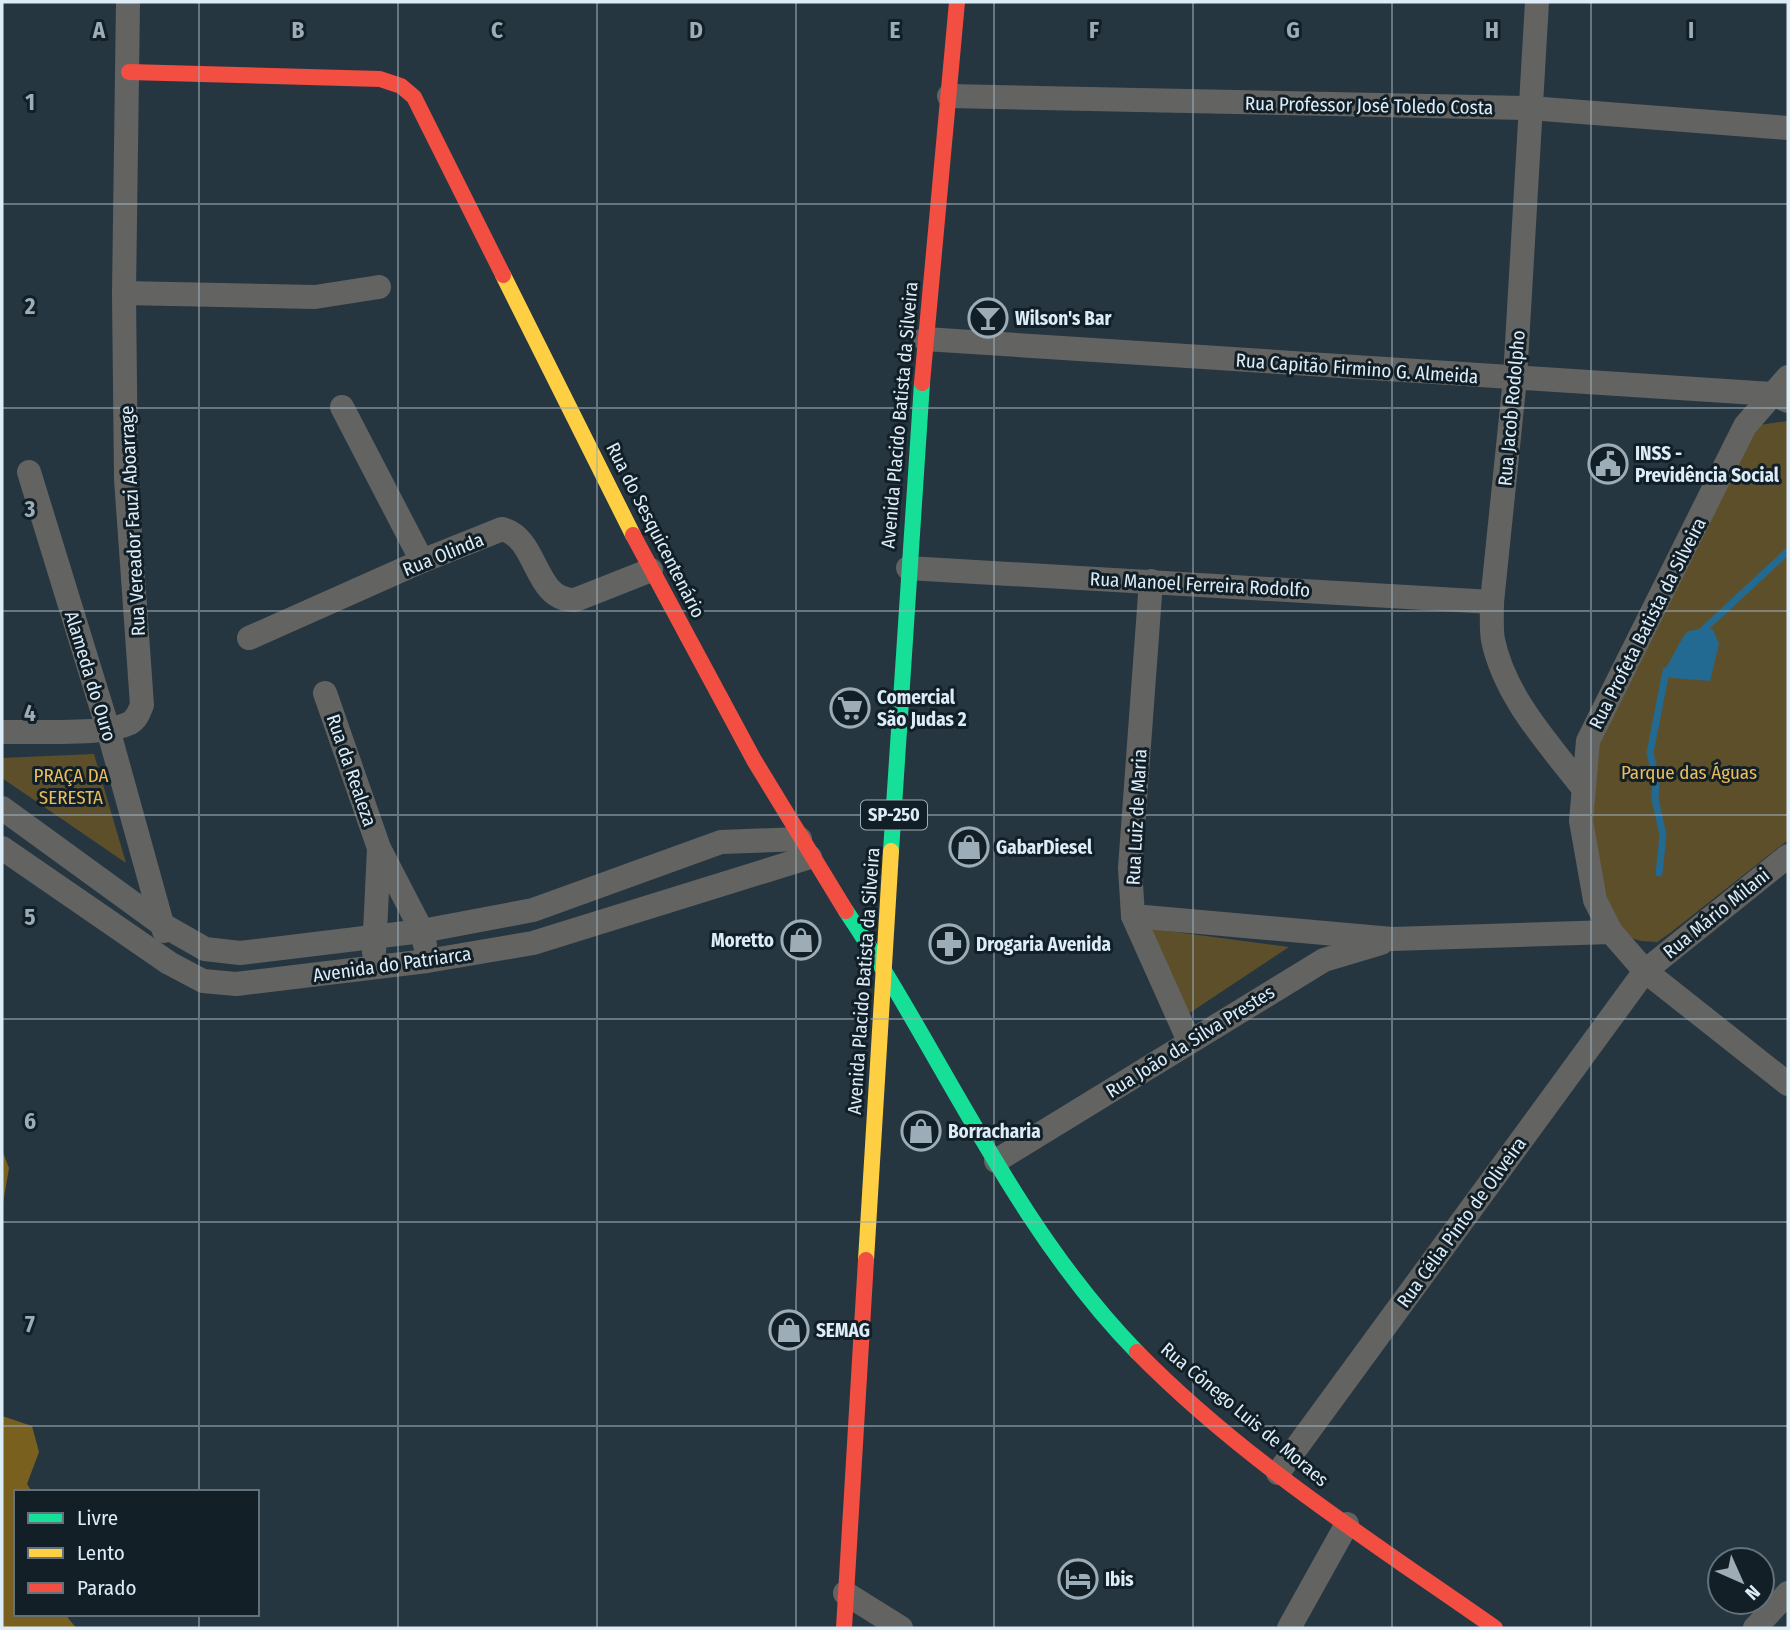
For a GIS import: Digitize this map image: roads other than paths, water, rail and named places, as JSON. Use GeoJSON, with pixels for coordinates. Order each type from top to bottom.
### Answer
{"type":"FeatureCollection","features":[{"type":"Feature","properties":{"kind":"street","name":"Rua Vereador Fauzi Aboarrage"},"geometry":{"type":"LineString","coordinates":[[108,729],[131,722],[142,705],[126,478],[124,293],[128,2]]}},
{"type":"Feature","properties":{"kind":"street","name":"Avenida Placido Batista da Silveira"},"geometry":{"type":"LineString","coordinates":[[844,1628],[908,568],[925,339],[957,2]]}},
{"type":"Feature","properties":{"kind":"street","name":"Rua Jacob Rodolpho"},"geometry":{"type":"LineString","coordinates":[[1537,2],[1515,379],[1492,602],[1493,638],[1505,677],[1531,720],[1583,788]]}},
{"type":"Feature","properties":{"kind":"street","name":"Rua do Sesquicentenário"},"geometry":{"type":"LineString","coordinates":[[129,72],[380,79],[401,86],[414,97],[651,570],[805,848],[884,970]]}},
{"type":"Feature","properties":{"kind":"street","name":"Rua Professor José Toledo Costa"},"geometry":{"type":"LineString","coordinates":[[949,96],[1530,108],[1788,128]]}},
{"type":"Feature","properties":{"kind":"street"},"geometry":{"type":"LineString","coordinates":[[124,293],[315,298],[379,287]]}},
{"type":"Feature","properties":{"kind":"street","name":"Rua Capitão Firmino G. Almeida"},"geometry":{"type":"LineString","coordinates":[[925,339],[1515,379],[1783,391]]}},
{"type":"Feature","properties":{"kind":"street","name":"Rua Profeta Batista da Silveira"},"geometry":{"type":"LineString","coordinates":[[1611,932],[1595,900],[1581,821],[1588,741],[1745,426],[1783,391]]}},
{"type":"Feature","properties":{"kind":"street"},"geometry":{"type":"LineString","coordinates":[[342,407],[422,561]]}},
{"type":"Feature","properties":{"kind":"street","name":"Alameda do Ouro"},"geometry":{"type":"LineString","coordinates":[[29,472],[108,729],[163,925],[169,963]]}},
{"type":"Feature","properties":{"kind":"street","name":"Rua Olinda"},"geometry":{"type":"LineString","coordinates":[[249,638],[422,561],[502,529],[511,531],[519,539],[552,593],[562,600],[575,600],[651,570]]}},
{"type":"Feature","properties":{"kind":"street","name":"Rua Manoel Ferreira Rodolfo"},"geometry":{"type":"LineString","coordinates":[[908,568],[1492,602]]}},
{"type":"Feature","properties":{"kind":"street","name":"Rua Luiz de Maria"},"geometry":{"type":"LineString","coordinates":[[1151,581],[1130,868],[1133,916],[1189,1041]]}},
{"type":"Feature","properties":{"kind":"street","name":"Rua da Realeza"},"geometry":{"type":"LineString","coordinates":[[325,692],[379,848],[422,931],[428,961]]}},
{"type":"Feature","properties":{"kind":"street"},"geometry":{"type":"LineString","coordinates":[[2,732],[108,729]]}},
{"type":"Feature","properties":{"kind":"street","name":"Avenida do Patriarca"},"geometry":{"type":"LineString","coordinates":[[2,808],[163,925],[205,949],[240,953],[375,938],[533,910],[721,842],[805,848]]}},
{"type":"Feature","properties":{"kind":"street","name":"Avenida do Patriarca"},"geometry":{"type":"LineString","coordinates":[[2,848],[169,963],[204,981],[236,984],[428,961],[533,943],[805,848]]}},
{"type":"Feature","properties":{"kind":"street","name":"Rua da Realeza"},"geometry":{"type":"LineString","coordinates":[[374,968],[379,848]]}},
{"type":"Feature","properties":{"kind":"street","name":"Rua Mário Milani"},"geometry":{"type":"LineString","coordinates":[[1645,971],[1788,856]]}},
{"type":"Feature","properties":{"kind":"street","name":"Rua João da Silva Prestes"},"geometry":{"type":"LineString","coordinates":[[1133,916],[1392,939],[1611,932]]}},
{"type":"Feature","properties":{"kind":"street"},"geometry":{"type":"LineString","coordinates":[[1611,932],[1645,971],[1788,1084]]}},
{"type":"Feature","properties":{"kind":"street","name":"Rua João da Silva Prestes"},"geometry":{"type":"LineString","coordinates":[[996,1161],[1324,960],[1392,939]]}},
{"type":"Feature","properties":{"kind":"street","name":"Rua Cônego Luis de Moraes"},"geometry":{"type":"LineString","coordinates":[[884,970],[996,1161],[1072,1278],[1158,1373],[1278,1473],[1495,1628]]}},
{"type":"Feature","properties":{"kind":"street","name":"Rua Célia Pinto de Oliveira"},"geometry":{"type":"LineString","coordinates":[[1278,1473],[1645,971]]}},
{"type":"Feature","properties":{"kind":"street"},"geometry":{"type":"LineString","coordinates":[[1289,1628],[1348,1524]]}},
{"type":"Feature","properties":{"kind":"street"},"geometry":{"type":"LineString","coordinates":[[845,1593],[901,1628]]}},
{"type":"Feature","properties":{"kind":"street"},"geometry":{"type":"LineString","coordinates":[[1759,1626],[1788,1593]]}},
{"type":"Feature","properties":{"kind":"water"},"geometry":{"type":"Polygon","coordinates":[[[1707,628],[1713,630],[1719,644],[1710,681],[1661,677],[1688,631],[1707,628]]]}},
{"type":"Feature","properties":{"kind":"waterway"},"geometry":{"type":"LineString","coordinates":[[1702,631],[1788,551]]}},
{"type":"Feature","properties":{"kind":"waterway"},"geometry":{"type":"LineString","coordinates":[[1659,873],[1663,835],[1655,799],[1656,778],[1650,753],[1666,671]]}},
{"type":"Feature","properties":{"kind":"place","name":"Wilson's Bar"},"geometry":{"type":"Point","coordinates":[988,318]}},
{"type":"Feature","properties":{"kind":"place","name":"INSS - Previdência Social"},"geometry":{"type":"Point","coordinates":[1608,464]}},
{"type":"Feature","properties":{"kind":"place","name":"Comercial São Judas 2"},"geometry":{"type":"Point","coordinates":[850,708]}},
{"type":"Feature","properties":{"kind":"place","name":"GabarDiesel"},"geometry":{"type":"Point","coordinates":[969,847]}},
{"type":"Feature","properties":{"kind":"place","name":"Moretto"},"geometry":{"type":"Point","coordinates":[801,940]}},
{"type":"Feature","properties":{"kind":"place","name":"Drogaria Avenida"},"geometry":{"type":"Point","coordinates":[949,944]}},
{"type":"Feature","properties":{"kind":"place","name":"Borracharia"},"geometry":{"type":"Point","coordinates":[921,1131]}},
{"type":"Feature","properties":{"kind":"place","name":"SEMAG"},"geometry":{"type":"Point","coordinates":[789,1330]}},
{"type":"Feature","properties":{"kind":"place","name":"Ibis"},"geometry":{"type":"Point","coordinates":[1078,1579]}},
{"type":"Feature","properties":{"kind":"park label","name":"Parque das Águas"},"geometry":{"type":"Point","coordinates":[1689,772]}},
{"type":"Feature","properties":{"kind":"park label","name":"PRAÇA DA SERESTA"},"geometry":{"type":"Point","coordinates":[71,786]}}]}
